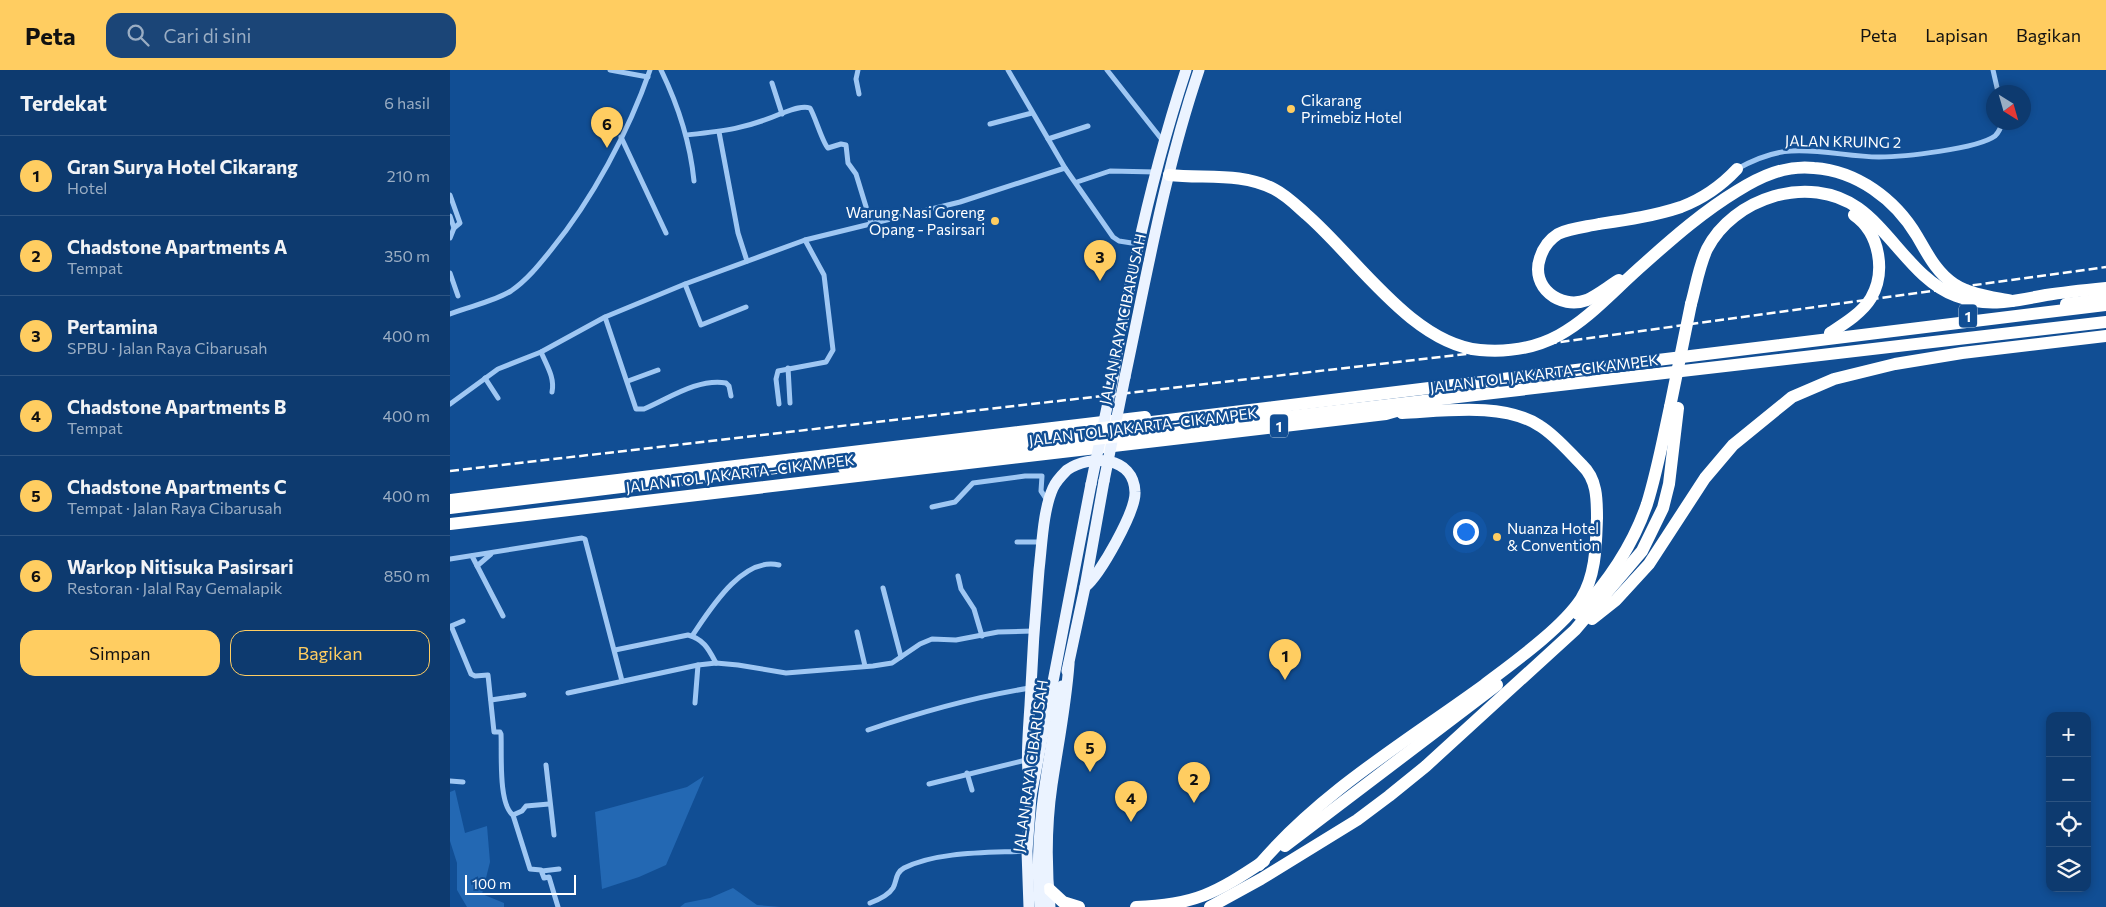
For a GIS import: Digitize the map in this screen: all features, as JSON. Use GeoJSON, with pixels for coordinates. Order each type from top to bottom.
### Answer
{"type":"FeatureCollection","features":[{"type":"Feature","properties":{"kind":"highway"},"geometry":{"type":"LineString","coordinates":[[1162,173],[1192,178],[1240,178],[1272,188],[1284,194],[1314,221],[1419,326],[1441,338],[1478,350],[1500,350],[1535,345],[1568,330],[1594,312],[1644,264],[1714,205],[1760,178],[1787,168],[1816,168],[1862,183],[1886,199],[1906,220],[1933,263],[1954,284],[1979,295],[2012,301]]}},
{"type":"Feature","properties":{"kind":"highway"},"geometry":{"type":"LineString","coordinates":[[1644,264],[1595,296],[1573,303],[1550,296],[1540,282],[1537,271],[1540,256],[1556,235],[1572,229],[1655,214],[1682,206],[1726,181],[1737,169]]}},
{"type":"Feature","properties":{"kind":"highway"},"geometry":{"type":"LineString","coordinates":[[1136,907],[1179,904],[1209,895],[1232,883],[1467,709],[1557,633],[1594,596],[1626,548],[1646,504],[1674,407],[1702,262],[1708,248],[1724,226],[1744,209],[1774,195],[1800,192],[1827,195],[1856,206],[1886,232],[1921,273],[1937,286],[1973,302],[1986,304],[2106,288]]}},
{"type":"Feature","properties":{"kind":"highway"},"geometry":{"type":"LineString","coordinates":[[1694,305],[1710,260],[1722,240],[1740,222],[1762,208],[1774,204],[1806,199],[1822,201],[1848,210],[1862,222],[1876,244],[1879,264],[1877,285],[1870,299],[1852,318],[1830,333]]}},
{"type":"Feature","properties":{"kind":"highway","name":"JALAN TOL JAKARTA–CIKAMPEK"},"geometry":{"type":"LineString","coordinates":[[450,500],[2106,299]]}},
{"type":"Feature","properties":{"kind":"highway","name":"1"},"geometry":{"type":"LineString","coordinates":[[450,508],[2106,305]]}},
{"type":"Feature","properties":{"kind":"highway","name":"JALAN TOL JAKARTA–CIKAMPEK"},"geometry":{"type":"LineString","coordinates":[[450,524],[1386,414],[1414,406],[2106,322]]}},
{"type":"Feature","properties":{"kind":"highway","name":"1"},"geometry":{"type":"LineString","coordinates":[[450,516],[2106,322]]}},
{"type":"Feature","properties":{"kind":"highway"},"geometry":{"type":"LineString","coordinates":[[1575,630],[1601,613],[1633,583],[1653,558],[1705,478],[1733,444],[1792,397],[1834,379],[1895,364],[1962,353],[2106,336]]}},
{"type":"Feature","properties":{"kind":"highway"},"geometry":{"type":"LineString","coordinates":[[1210,907],[1256,882],[1357,820],[1389,796],[1426,766],[1575,630],[1642,551],[1660,516],[1669,484],[1674,407]]}},
{"type":"Feature","properties":{"kind":"highway"},"geometry":{"type":"LineString","coordinates":[[1259,864],[1283,838],[1363,770],[1492,678],[1549,632],[1580,600],[1592,571],[1597,515],[1595,483],[1585,467],[1541,426],[1524,418],[1482,411],[1456,410],[1386,414]]}},
{"type":"Feature","properties":{"kind":"highway"},"geometry":{"type":"LineString","coordinates":[[1049,899],[1079,907]]}},
{"type":"Feature","properties":{"kind":"main road","name":"JALAN RAYA CIBARUSAH"},"geometry":{"type":"LineString","coordinates":[[1049,899],[1047,838],[1052,786],[1064,718],[1069,664],[1162,173],[1164,142],[1186,70]]}},
{"type":"Feature","properties":{"kind":"main road","name":"JALAN RAYA CIBARUSAH"},"geometry":{"type":"LineString","coordinates":[[1031,905],[1027,850],[1031,796],[1139,244],[1162,173],[1176,144],[1199,70]]}},
{"type":"Feature","properties":{"kind":"main road"},"geometry":{"type":"LineString","coordinates":[[1164,142],[1176,144]]}},
{"type":"Feature","properties":{"kind":"main road"},"geometry":{"type":"LineString","coordinates":[[1031,796],[1027,760],[1033,631],[1042,542],[1049,503],[1053,488],[1067,470],[1079,464],[1100,460],[1115,462],[1124,468],[1133,482],[1135,491],[1130,512],[1092,582],[1085,587]]}},
{"type":"Feature","properties":{"kind":"main road","name":"JALAN RAYA CIBARUSAH"},"geometry":{"type":"LineString","coordinates":[[1040,907],[1038,868],[1042,807],[1060,686],[1057,659]]}},
{"type":"Feature","properties":{"kind":"main road","name":"JALAN RAYA CIBARUSAH"},"geometry":{"type":"LineString","coordinates":[[1031,905],[1035,821],[1060,686],[1069,664]]}},
{"type":"Feature","properties":{"kind":"main road"},"geometry":{"type":"LineString","coordinates":[[1031,905],[1039,906],[1045,904],[1049,899]]}},
{"type":"Feature","properties":{"kind":"street"},"geometry":{"type":"LineString","coordinates":[[610,70],[648,77]]}},
{"type":"Feature","properties":{"kind":"street"},"geometry":{"type":"LineString","coordinates":[[450,314],[510,291],[529,276],[572,225],[621,137],[650,70]]}},
{"type":"Feature","properties":{"kind":"street"},"geometry":{"type":"LineString","coordinates":[[661,70],[672,94],[686,135],[694,180]]}},
{"type":"Feature","properties":{"kind":"street"},"geometry":{"type":"LineString","coordinates":[[858,70],[856,79],[859,94]]}},
{"type":"Feature","properties":{"kind":"street"},"geometry":{"type":"LineString","coordinates":[[1008,70],[1065,168],[1113,237],[1119,241],[1139,244]]}},
{"type":"Feature","properties":{"kind":"street"},"geometry":{"type":"LineString","coordinates":[[1107,70],[1164,142]]}},
{"type":"Feature","properties":{"kind":"street"},"geometry":{"type":"LineString","coordinates":[[1993,70],[1996,85]]}},
{"type":"Feature","properties":{"kind":"street"},"geometry":{"type":"LineString","coordinates":[[772,83],[782,114]]}},
{"type":"Feature","properties":{"kind":"street"},"geometry":{"type":"LineString","coordinates":[[686,135],[719,132],[755,125],[782,114],[805,107],[810,108],[822,133],[825,146],[828,148],[843,144],[846,146],[848,164],[856,174],[871,222]]}},
{"type":"Feature","properties":{"kind":"street"},"geometry":{"type":"LineString","coordinates":[[990,124],[1032,113]]}},
{"type":"Feature","properties":{"kind":"street"},"geometry":{"type":"LineString","coordinates":[[1048,139],[1088,126]]}},
{"type":"Feature","properties":{"kind":"street","name":"JALAN KRUING 2"},"geometry":{"type":"LineString","coordinates":[[1737,169],[1773,153],[1790,151],[1880,157],[1898,156],[1981,142],[1993,137],[1999,130]]}},
{"type":"Feature","properties":{"kind":"street"},"geometry":{"type":"LineString","coordinates":[[719,132],[738,233],[747,261]]}},
{"type":"Feature","properties":{"kind":"street"},"geometry":{"type":"LineString","coordinates":[[621,137],[666,233]]}},
{"type":"Feature","properties":{"kind":"street"},"geometry":{"type":"LineString","coordinates":[[450,404],[498,369],[541,352],[605,317],[685,284],[806,240],[871,222],[960,202],[1065,168]]}},
{"type":"Feature","properties":{"kind":"street"},"geometry":{"type":"LineString","coordinates":[[1076,182],[1110,171],[1162,173]]}},
{"type":"Feature","properties":{"kind":"street"},"geometry":{"type":"LineString","coordinates":[[450,195],[460,223],[454,228],[450,238]]}},
{"type":"Feature","properties":{"kind":"street"},"geometry":{"type":"LineString","coordinates":[[450,216],[454,228]]}},
{"type":"Feature","properties":{"kind":"street"},"geometry":{"type":"LineString","coordinates":[[779,404],[776,375],[778,372],[788,368],[826,362],[834,350],[824,275],[806,240]]}},
{"type":"Feature","properties":{"kind":"street"},"geometry":{"type":"LineString","coordinates":[[450,274],[452,286],[458,296]]}},
{"type":"Feature","properties":{"kind":"street"},"geometry":{"type":"LineString","coordinates":[[685,284],[701,325],[746,307]]}},
{"type":"Feature","properties":{"kind":"street"},"geometry":{"type":"LineString","coordinates":[[605,317],[628,381],[634,406],[639,411],[699,385],[711,382],[726,383],[729,386],[731,396]]}},
{"type":"Feature","properties":{"kind":"street"},"geometry":{"type":"LineString","coordinates":[[541,352],[554,383],[552,392]]}},
{"type":"Feature","properties":{"kind":"street"},"geometry":{"type":"LineString","coordinates":[[788,368],[790,403]]}},
{"type":"Feature","properties":{"kind":"street"},"geometry":{"type":"LineString","coordinates":[[628,381],[658,370]]}},
{"type":"Feature","properties":{"kind":"street"},"geometry":{"type":"LineString","coordinates":[[485,378],[498,398]]}},
{"type":"Feature","properties":{"kind":"street"},"geometry":{"type":"LineString","coordinates":[[932,507],[955,502],[961,498],[973,483],[1025,476],[1042,476],[1041,490],[1049,503]]}},
{"type":"Feature","properties":{"kind":"street"},"geometry":{"type":"LineString","coordinates":[[450,559],[582,538],[586,539],[622,681]]}},
{"type":"Feature","properties":{"kind":"street"},"geometry":{"type":"LineString","coordinates":[[1017,542],[1042,542]]}},
{"type":"Feature","properties":{"kind":"street"},"geometry":{"type":"LineString","coordinates":[[477,566],[491,553]]}},
{"type":"Feature","properties":{"kind":"street"},"geometry":{"type":"LineString","coordinates":[[472,556],[503,616]]}},
{"type":"Feature","properties":{"kind":"street"},"geometry":{"type":"LineString","coordinates":[[692,636],[716,600],[730,585],[763,565],[772,563],[779,565]]}},
{"type":"Feature","properties":{"kind":"street"},"geometry":{"type":"LineString","coordinates":[[958,576],[961,589],[974,609],[982,636]]}},
{"type":"Feature","properties":{"kind":"street"},"geometry":{"type":"LineString","coordinates":[[883,588],[901,657]]}},
{"type":"Feature","properties":{"kind":"street"},"geometry":{"type":"LineString","coordinates":[[463,621],[451,626],[471,674],[475,676],[488,675],[494,732],[500,732],[501,734],[504,800],[513,815],[530,869],[542,871],[559,869]]}},
{"type":"Feature","properties":{"kind":"street"},"geometry":{"type":"LineString","coordinates":[[568,693],[698,665],[716,663],[757,667],[786,673],[885,665],[932,639],[956,640],[998,632],[1033,631]]}},
{"type":"Feature","properties":{"kind":"street"},"geometry":{"type":"LineString","coordinates":[[857,632],[865,666]]}},
{"type":"Feature","properties":{"kind":"street"},"geometry":{"type":"LineString","coordinates":[[615,650],[685,635],[692,636],[705,644],[716,663]]}},
{"type":"Feature","properties":{"kind":"street"},"geometry":{"type":"LineString","coordinates":[[695,703],[698,665]]}},
{"type":"Feature","properties":{"kind":"street"},"geometry":{"type":"LineString","coordinates":[[868,730],[918,713],[994,694],[1030,688]]}},
{"type":"Feature","properties":{"kind":"street"},"geometry":{"type":"LineString","coordinates":[[491,700],[524,695]]}},
{"type":"Feature","properties":{"kind":"street"},"geometry":{"type":"LineString","coordinates":[[929,784],[967,773],[1027,760]]}},
{"type":"Feature","properties":{"kind":"street"},"geometry":{"type":"LineString","coordinates":[[546,765],[554,835]]}},
{"type":"Feature","properties":{"kind":"street"},"geometry":{"type":"LineString","coordinates":[[967,773],[972,790]]}},
{"type":"Feature","properties":{"kind":"street"},"geometry":{"type":"LineString","coordinates":[[450,781],[463,782]]}},
{"type":"Feature","properties":{"kind":"street"},"geometry":{"type":"LineString","coordinates":[[513,815],[526,806],[549,804]]}},
{"type":"Feature","properties":{"kind":"street"},"geometry":{"type":"LineString","coordinates":[[870,903],[891,891],[898,873],[902,869],[925,860],[1027,850]]}},
{"type":"Feature","properties":{"kind":"street"},"geometry":{"type":"LineString","coordinates":[[542,871],[544,878],[549,877],[558,907]]}},
{"type":"Feature","properties":{"kind":"shaded area"},"geometry":{"type":"Polygon","coordinates":[[[704,776],[666,865],[639,877],[602,889],[595,812],[687,787],[704,776]]]}},
{"type":"Feature","properties":{"kind":"shaded area"},"geometry":{"type":"Polygon","coordinates":[[[455,790],[465,833],[487,826],[490,862],[482,894],[504,903],[504,907],[467,907],[457,890],[457,863],[450,841],[450,792],[455,790]]]}},
{"type":"Feature","properties":{"kind":"shaded area"},"geometry":{"type":"Polygon","coordinates":[[[733,888],[757,905],[781,907],[680,907],[685,903],[710,898],[733,888]]]}},
{"type":"Feature","properties":{"kind":"railway"},"geometry":{"type":"LineString","coordinates":[[450,471],[1510,349],[2106,267]]}},
{"type":"Feature","properties":{"kind":"place","name":"Cikarang Primebiz Hotel"},"geometry":{"type":"Point","coordinates":[1291,109]}},
{"type":"Feature","properties":{"kind":"place","name":"Warkop Nitisuka Pasirsari"},"geometry":{"type":"Point","coordinates":[607,148]}},
{"type":"Feature","properties":{"kind":"place","name":"Warung Nasi Goreng Opang - Pasirsari"},"geometry":{"type":"Point","coordinates":[995,221]}},
{"type":"Feature","properties":{"kind":"place","name":"Pertamina"},"geometry":{"type":"Point","coordinates":[1100,281]}},
{"type":"Feature","properties":{"kind":"place","name":"Nuanza Hotel & Convention"},"geometry":{"type":"Point","coordinates":[1497,537]}},
{"type":"Feature","properties":{"kind":"place","name":"Gran Surya Hotel Cikarang"},"geometry":{"type":"Point","coordinates":[1285,680]}},
{"type":"Feature","properties":{"kind":"place","name":"Chadstone Apartments C"},"geometry":{"type":"Point","coordinates":[1090,772]}},
{"type":"Feature","properties":{"kind":"place","name":"Chadstone Apartments A"},"geometry":{"type":"Point","coordinates":[1194,803]}},
{"type":"Feature","properties":{"kind":"place","name":"Chadstone Apartments B"},"geometry":{"type":"Point","coordinates":[1131,822]}}]}
